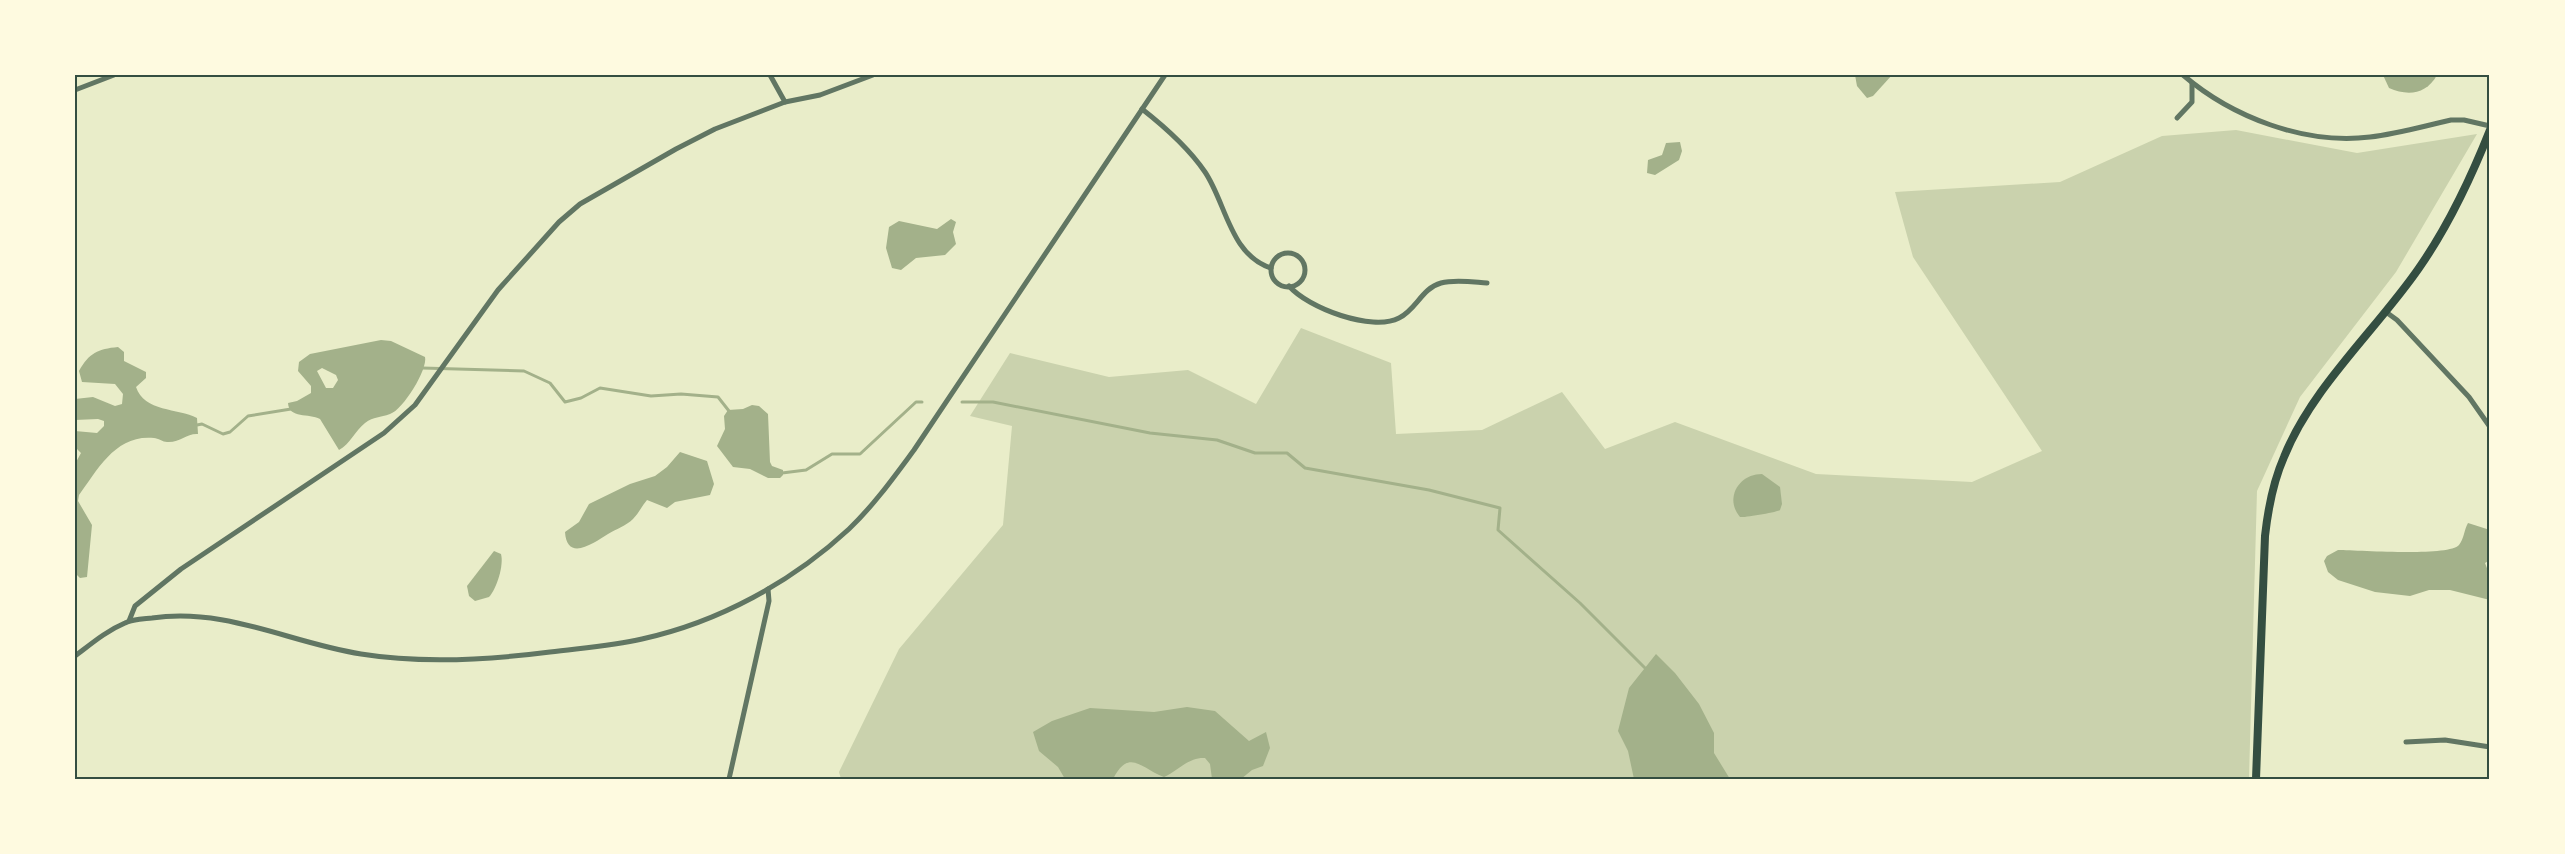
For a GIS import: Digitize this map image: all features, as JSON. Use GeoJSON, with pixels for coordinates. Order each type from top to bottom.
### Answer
{"type":"FeatureCollection","features":[{"type":"Feature","properties":{"kind":"main road"},"geometry":{"type":"LineString","coordinates":[[2256,779],[2265,536],[2275,484],[2284,457],[2304,419],[2419,269],[2442,233],[2468,182],[2490,128]]}},
{"type":"Feature","properties":{"kind":"street"},"geometry":{"type":"LineString","coordinates":[[75,90],[114,75]]}},
{"type":"Feature","properties":{"kind":"street"},"geometry":{"type":"LineString","coordinates":[[770,75],[784,102]]}},
{"type":"Feature","properties":{"kind":"street"},"geometry":{"type":"LineString","coordinates":[[129,621],[135,606],[181,569],[391,426],[415,405],[498,290],[559,222],[580,204],[686,144],[784,102],[820,95],[873,75]]}},
{"type":"Feature","properties":{"kind":"street"},"geometry":{"type":"LineString","coordinates":[[75,656],[101,636],[129,621],[172,615],[209,616],[358,654],[395,659],[472,659],[529,655],[643,639],[724,611],[768,590],[808,563],[850,528],[885,489],[914,450],[1165,75]]}},
{"type":"Feature","properties":{"kind":"street"},"geometry":{"type":"LineString","coordinates":[[2183,75],[2192,83],[2243,114],[2276,126],[2317,135],[2369,137],[2451,120],[2464,120],[2490,128]]}},
{"type":"Feature","properties":{"kind":"street"},"geometry":{"type":"LineString","coordinates":[[2177,118],[2192,102],[2192,83]]}},
{"type":"Feature","properties":{"kind":"street"},"geometry":{"type":"LineString","coordinates":[[1142,109],[1166,128],[1205,172],[1241,245],[1256,262],[1271,268],[1278,284],[1288,286],[1298,284],[1304,275],[1303,261],[1292,253],[1279,255],[1271,268]]}},
{"type":"Feature","properties":{"kind":"street"},"geometry":{"type":"LineString","coordinates":[[1288,286],[1304,301],[1329,311],[1357,319],[1388,321],[1400,318],[1430,288],[1440,283],[1487,283]]}},
{"type":"Feature","properties":{"kind":"street"},"geometry":{"type":"LineString","coordinates":[[2386,312],[2397,320],[2469,397],[2490,427]]}},
{"type":"Feature","properties":{"kind":"street"},"geometry":{"type":"LineString","coordinates":[[729,779],[769,601],[768,590]]}},
{"type":"Feature","properties":{"kind":"street"},"geometry":{"type":"LineString","coordinates":[[2406,742],[2445,740],[2490,747]]}},
{"type":"Feature","properties":{"kind":"shaded area"},"geometry":{"type":"Polygon","coordinates":[[[1855,75],[1892,75],[1873,96],[1867,98],[1857,86],[1855,75]]]}},
{"type":"Feature","properties":{"kind":"shaded area"},"geometry":{"type":"Polygon","coordinates":[[[2383,75],[2437,75],[2427,87],[2409,93],[2389,88],[2383,75]]]}},
{"type":"Feature","properties":{"kind":"shaded area"},"geometry":{"type":"Polygon","coordinates":[[[2236,130],[2357,153],[2477,134],[2396,272],[2300,397],[2257,491],[2249,779],[841,779],[839,772],[899,649],[1003,525],[1012,426],[970,416],[1010,353],[1109,377],[1188,370],[1256,404],[1301,328],[1391,363],[1396,434],[1482,430],[1562,392],[1605,449],[1675,422],[1816,474],[1972,482],[2042,451],[1913,257],[1895,192],[2060,182],[2162,136],[2236,130]]]}},
{"type":"Feature","properties":{"kind":"shaded area"},"geometry":{"type":"Polygon","coordinates":[[[1680,142],[1682,151],[1679,160],[1655,175],[1647,173],[1648,160],[1662,155],[1666,143],[1680,142]]]}},
{"type":"Feature","properties":{"kind":"shaded area"},"geometry":{"type":"Polygon","coordinates":[[[951,219],[956,222],[953,232],[956,244],[945,255],[916,258],[901,270],[892,268],[886,248],[889,227],[899,221],[937,229],[951,219]]]}},
{"type":"Feature","properties":{"kind":"shaded area"},"geometry":{"type":"Polygon","coordinates":[[[381,340],[391,341],[425,357],[425,363],[419,379],[401,405],[390,414],[365,423],[339,450],[320,419],[296,414],[289,408],[288,403],[311,393],[311,386],[298,371],[299,362],[310,354],[381,340]],[[322,368],[317,371],[326,388],[333,388],[338,380],[336,375],[322,368]]]}},
{"type":"Feature","properties":{"kind":"shaded area"},"geometry":{"type":"Polygon","coordinates":[[[118,347],[124,352],[124,361],[146,372],[146,378],[136,387],[140,395],[154,405],[197,418],[198,434],[172,442],[141,438],[119,447],[101,464],[79,495],[78,501],[92,525],[87,577],[80,578],[75,573],[75,464],[81,453],[75,447],[75,431],[97,433],[104,426],[104,421],[75,420],[75,399],[93,397],[115,406],[122,404],[123,394],[115,384],[82,382],[79,371],[86,360],[95,353],[118,347]]]}},
{"type":"Feature","properties":{"kind":"shaded area"},"geometry":{"type":"Polygon","coordinates":[[[752,405],[759,406],[768,414],[770,462],[772,466],[783,470],[780,478],[768,478],[750,469],[733,467],[717,446],[725,429],[724,416],[728,410],[743,409],[752,405]]]}},
{"type":"Feature","properties":{"kind":"shaded area"},"geometry":{"type":"Polygon","coordinates":[[[680,452],[707,461],[714,484],[710,495],[675,502],[667,508],[647,500],[627,524],[582,548],[571,547],[565,532],[579,522],[589,504],[630,484],[655,476],[667,467],[680,452]]]}},
{"type":"Feature","properties":{"kind":"shaded area"},"geometry":{"type":"Polygon","coordinates":[[[1762,474],[1780,487],[1782,504],[1780,510],[1740,517],[1733,502],[1736,488],[1747,478],[1762,474]]]}},
{"type":"Feature","properties":{"kind":"shaded area"},"geometry":{"type":"Polygon","coordinates":[[[2468,523],[2490,530],[2490,560],[2485,563],[2490,576],[2490,600],[2450,590],[2429,590],[2410,596],[2375,592],[2338,580],[2328,572],[2324,561],[2327,556],[2338,550],[2421,552],[2452,549],[2461,543],[2468,523]]]}},
{"type":"Feature","properties":{"kind":"shaded area"},"geometry":{"type":"Polygon","coordinates":[[[494,551],[501,554],[502,559],[497,582],[489,597],[475,601],[469,596],[467,586],[494,551]]]}},
{"type":"Feature","properties":{"kind":"shaded area"},"geometry":{"type":"Polygon","coordinates":[[[1656,654],[1675,673],[1699,704],[1714,733],[1714,753],[1730,779],[1634,779],[1628,751],[1618,731],[1629,688],[1656,654]]]}},
{"type":"Feature","properties":{"kind":"shaded area"},"geometry":{"type":"Polygon","coordinates":[[[1187,707],[1215,711],[1249,741],[1266,732],[1270,748],[1263,766],[1252,770],[1241,779],[1212,779],[1210,764],[1205,758],[1188,762],[1164,777],[1130,762],[1119,769],[1113,779],[1065,779],[1058,767],[1039,751],[1033,732],[1052,721],[1090,708],[1154,712],[1187,707]]]}},
{"type":"Feature","properties":{"kind":"waterway"},"geometry":{"type":"LineString","coordinates":[[422,368],[524,371],[550,383],[565,402],[581,398],[600,388],[651,396],[681,394],[718,397],[729,411]]}},
{"type":"Feature","properties":{"kind":"waterway"},"geometry":{"type":"LineString","coordinates":[[782,473],[806,470],[832,454],[860,454],[916,402],[922,402]]}},
{"type":"Feature","properties":{"kind":"waterway"},"geometry":{"type":"LineString","coordinates":[[962,402],[993,402],[1150,433],[1217,440],[1255,453],[1287,453],[1305,468],[1429,490],[1500,508],[1498,530],[1580,603],[1646,669]]}},
{"type":"Feature","properties":{"kind":"waterway"},"geometry":{"type":"LineString","coordinates":[[197,425],[202,424],[223,434],[230,432],[248,416],[291,409]]}}]}
